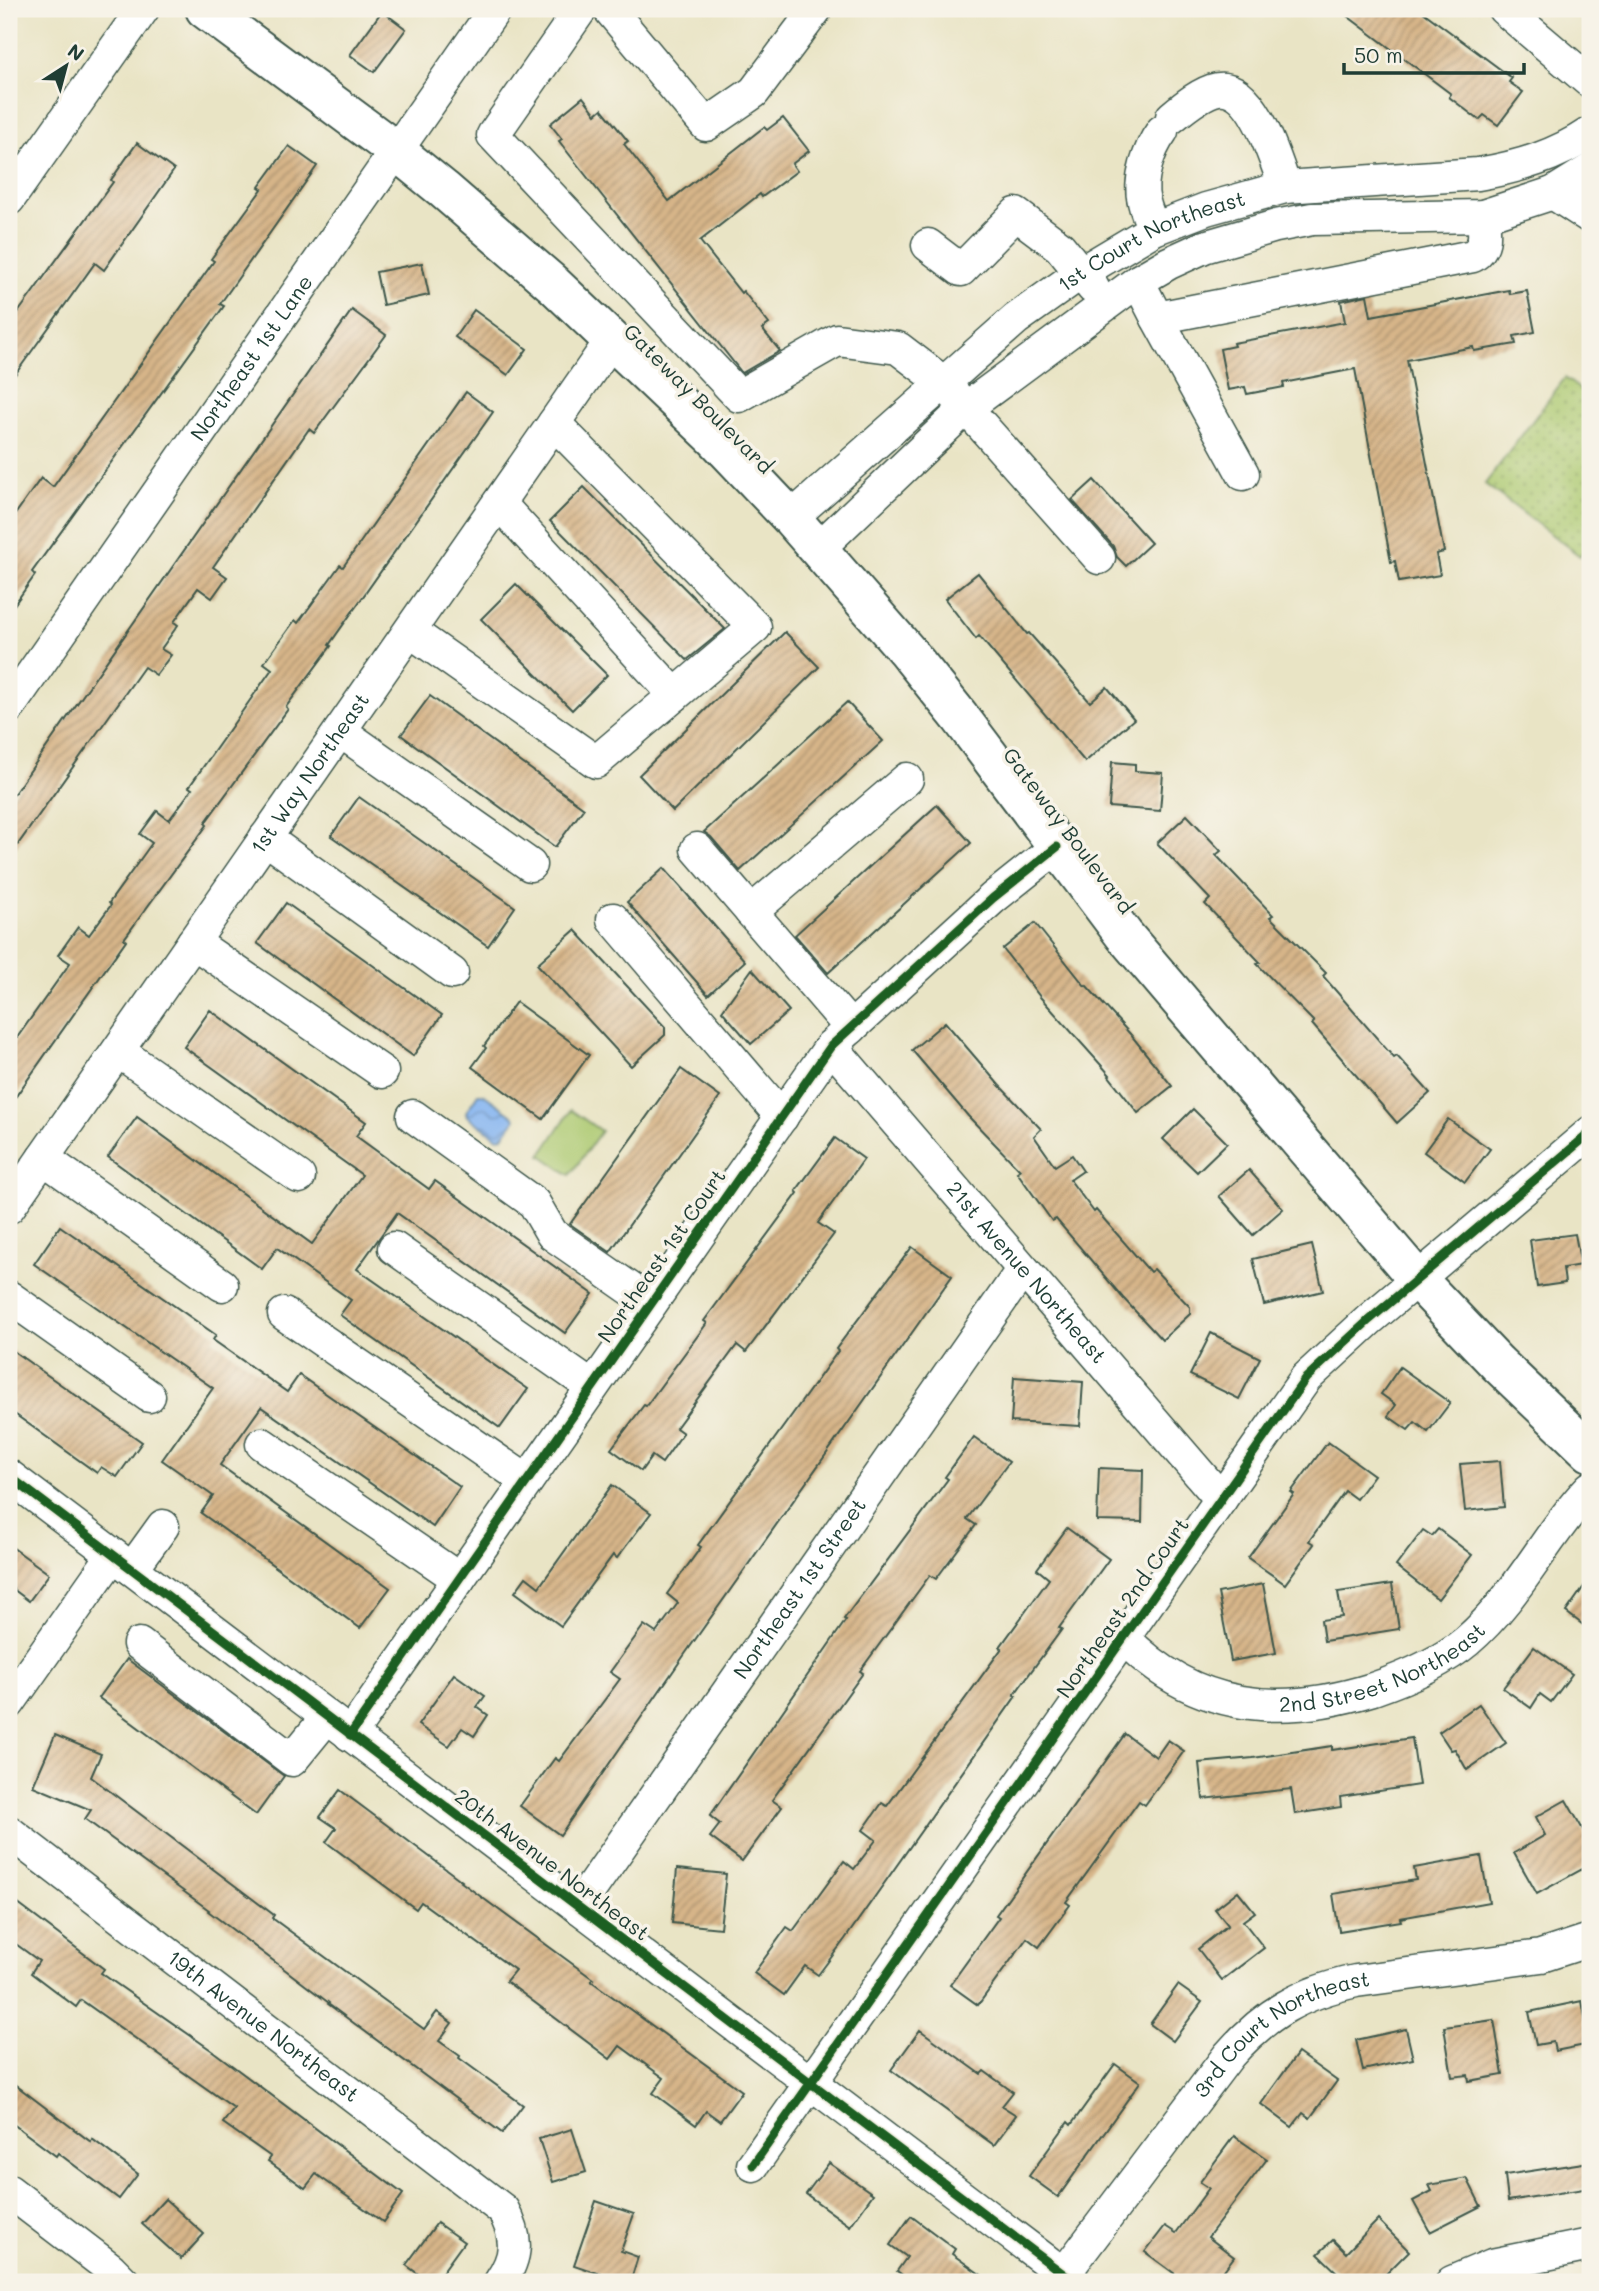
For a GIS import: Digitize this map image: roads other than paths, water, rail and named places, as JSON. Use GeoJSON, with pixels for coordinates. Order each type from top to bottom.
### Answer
{"type":"FeatureCollection","features":[{"type":"Feature","properties":{"kind":"main road","name":"Gateway Boulevard"},"geometry":{"type":"LineString","coordinates":[[205,9],[396,150],[506,242],[612,338],[715,438],[819,548],[930,679],[1124,935],[1418,1280],[1497,1363],[1590,1452]]}},
{"type":"Feature","properties":{"kind":"street"},"geometry":{"type":"LineString","coordinates":[[9,199],[143,9]]}},
{"type":"Feature","properties":{"kind":"street","name":"Northeast 1st Lane"},"geometry":{"type":"LineString","coordinates":[[9,707],[495,9]]}},
{"type":"Feature","properties":{"kind":"street"},"geometry":{"type":"LineString","coordinates":[[582,9],[493,135],[739,396],[837,340],[898,348],[944,383],[1099,558]]}},
{"type":"Feature","properties":{"kind":"street"},"geometry":{"type":"LineString","coordinates":[[609,9],[706,125],[754,92],[816,9]]}},
{"type":"Feature","properties":{"kind":"street"},"geometry":{"type":"LineString","coordinates":[[1504,9],[1590,82]]}},
{"type":"Feature","properties":{"kind":"street"},"geometry":{"type":"LineString","coordinates":[[1154,229],[1143,200],[1149,156],[1167,124],[1208,93],[1218,89],[1228,90],[1239,96],[1250,107],[1312,219]]}},
{"type":"Feature","properties":{"kind":"street","name":"1st Court Northeast"},"geometry":{"type":"LineString","coordinates":[[791,518],[1016,319],[1082,272],[1154,229],[1206,209],[1296,186],[1469,175],[1503,170],[1529,164],[1590,134]]}},
{"type":"Feature","properties":{"kind":"street","name":"1st Court Northeast"},"geometry":{"type":"LineString","coordinates":[[819,548],[966,408],[1138,281],[1169,263],[1204,247],[1276,226],[1312,219],[1483,216],[1553,193],[1590,170]]}},
{"type":"Feature","properties":{"kind":"street"},"geometry":{"type":"LineString","coordinates":[[1553,193],[1590,217]]}},
{"type":"Feature","properties":{"kind":"street"},"geometry":{"type":"LineString","coordinates":[[928,245],[961,270],[1016,214],[1060,247],[1082,272],[1105,307]]}},
{"type":"Feature","properties":{"kind":"street"},"geometry":{"type":"LineString","coordinates":[[1157,318],[1473,256],[1481,251],[1484,243],[1483,216]]}},
{"type":"Feature","properties":{"kind":"street"},"geometry":{"type":"LineString","coordinates":[[1138,281],[1243,474]]}},
{"type":"Feature","properties":{"kind":"street","name":"1st Way Northeast"},"geometry":{"type":"LineString","coordinates":[[9,1207],[612,338]]}},
{"type":"Feature","properties":{"kind":"street"},"geometry":{"type":"LineString","coordinates":[[410,631],[596,762],[755,627],[554,424]]}},
{"type":"Feature","properties":{"kind":"street"},"geometry":{"type":"LineString","coordinates":[[499,503],[675,695]]}},
{"type":"Feature","properties":{"kind":"street"},"geometry":{"type":"LineString","coordinates":[[340,731],[530,865]]}},
{"type":"Feature","properties":{"kind":"street"},"geometry":{"type":"LineString","coordinates":[[751,912],[907,779]]}},
{"type":"Feature","properties":{"kind":"street"},"geometry":{"type":"LineString","coordinates":[[265,838],[453,973]]}},
{"type":"Feature","properties":{"kind":"street","name":"Northeast 1st Court"},"geometry":{"type":"LineString","coordinates":[[139,1644],[292,1760],[339,1726],[459,1579],[782,1116],[841,1037],[984,905],[1057,847]]}},
{"type":"Feature","properties":{"kind":"street","name":"21st Avenue Northeast"},"geometry":{"type":"LineString","coordinates":[[697,849],[751,912],[841,1037],[1023,1269],[1221,1499]]}},
{"type":"Feature","properties":{"kind":"street"},"geometry":{"type":"LineString","coordinates":[[613,919],[782,1116]]}},
{"type":"Feature","properties":{"kind":"street"},"geometry":{"type":"LineString","coordinates":[[193,942],[382,1072]]}},
{"type":"Feature","properties":{"kind":"street"},"geometry":{"type":"LineString","coordinates":[[118,1051],[299,1177]]}},
{"type":"Feature","properties":{"kind":"street"},"geometry":{"type":"LineString","coordinates":[[413,1116],[534,1203],[552,1234],[651,1303]]}},
{"type":"Feature","properties":{"kind":"street","name":"Northeast 2nd Court"},"geometry":{"type":"LineString","coordinates":[[753,2165],[1306,1378],[1590,1133]]}},
{"type":"Feature","properties":{"kind":"street"},"geometry":{"type":"LineString","coordinates":[[43,1158],[222,1285]]}},
{"type":"Feature","properties":{"kind":"street"},"geometry":{"type":"LineString","coordinates":[[394,1248],[592,1387]]}},
{"type":"Feature","properties":{"kind":"street","name":"Northeast 1st Street"},"geometry":{"type":"LineString","coordinates":[[578,1907],[1023,1269]]}},
{"type":"Feature","properties":{"kind":"street"},"geometry":{"type":"LineString","coordinates":[[9,1297],[149,1396]]}},
{"type":"Feature","properties":{"kind":"street"},"geometry":{"type":"LineString","coordinates":[[284,1314],[527,1480]]}},
{"type":"Feature","properties":{"kind":"street"},"geometry":{"type":"LineString","coordinates":[[262,1444],[459,1579]]}},
{"type":"Feature","properties":{"kind":"street","name":"20th Avenue Northeast"},"geometry":{"type":"LineString","coordinates":[[9,1476],[1069,2278]]}},
{"type":"Feature","properties":{"kind":"street","name":"2nd Street Northeast"},"geometry":{"type":"LineString","coordinates":[[1124,1638],[1170,1677],[1200,1692],[1232,1702],[1265,1706],[1307,1704],[1349,1696],[1381,1686],[1411,1675],[1467,1642],[1504,1604],[1590,1488]]}},
{"type":"Feature","properties":{"kind":"street"},"geometry":{"type":"LineString","coordinates":[[9,1703],[122,1562],[163,1526]]}},
{"type":"Feature","properties":{"kind":"street","name":"19th Avenue Northeast"},"geometry":{"type":"LineString","coordinates":[[9,1832],[503,2210],[512,2225],[515,2242],[513,2259],[500,2282]]}},
{"type":"Feature","properties":{"kind":"street","name":"3rd Court Northeast"},"geometry":{"type":"LineString","coordinates":[[1069,2278],[1229,2055],[1256,2026],[1290,2003],[1327,1987],[1541,1956],[1590,1940]]}},
{"type":"Feature","properties":{"kind":"street"},"geometry":{"type":"LineString","coordinates":[[9,2191],[111,2269],[124,2282]]}},
{"type":"Feature","properties":{"kind":"street"},"geometry":{"type":"LineString","coordinates":[[1452,2282],[1492,2264],[1590,2245]]}},
{"type":"Feature","properties":{"kind":"water"},"geometry":{"type":"Polygon","coordinates":[[[478,1094],[483,1094],[514,1116],[515,1120],[502,1137],[498,1138],[467,1116],[466,1112],[478,1094]]]}}]}
